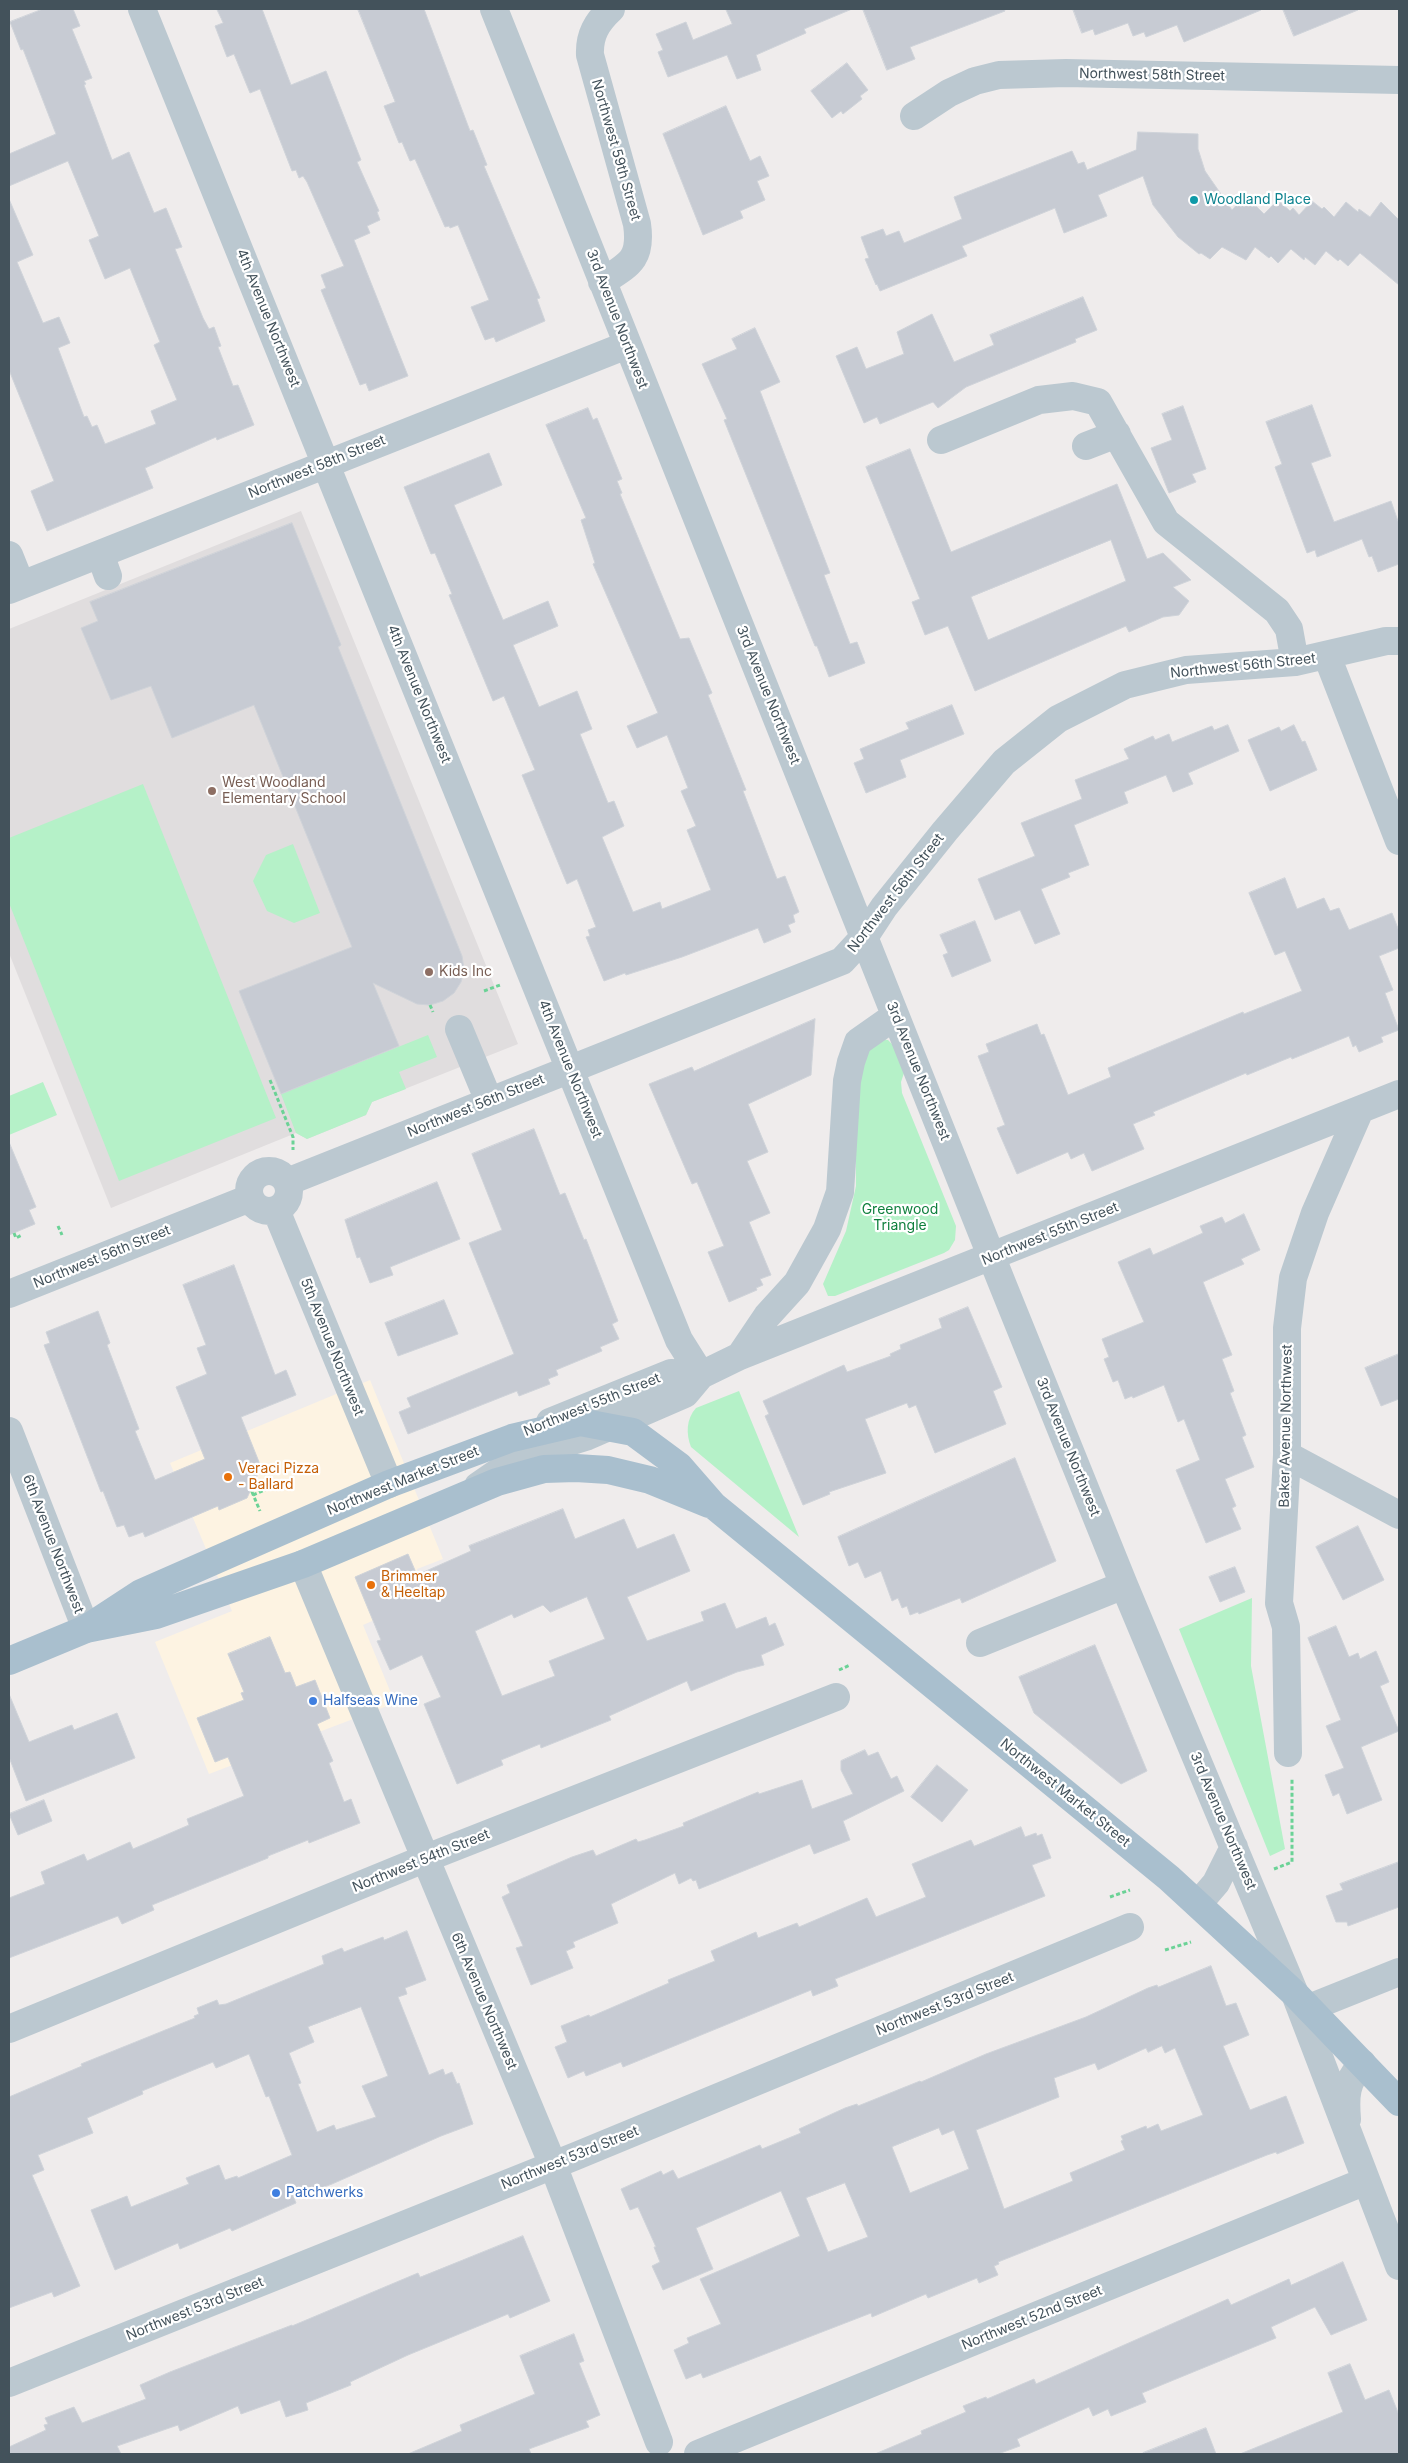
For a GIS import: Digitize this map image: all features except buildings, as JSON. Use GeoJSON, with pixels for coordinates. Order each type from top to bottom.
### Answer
{"type":"FeatureCollection","features":[{"type":"Feature","properties":{"kind":"main road","name":"Northwest Market Street"},"geometry":{"type":"LineString","coordinates":[[9,1661],[86,1629],[141,1593],[389,1484],[512,1438],[580,1422],[632,1432],[679,1466],[712,1506],[1159,1868],[1302,2001],[1399,2102]]}},
{"type":"Feature","properties":{"kind":"main road","name":"Northwest Market Street"},"geometry":{"type":"LineString","coordinates":[[86,1629],[156,1615],[303,1564],[498,1482],[544,1469],[608,1470],[650,1480],[712,1506]]}},
{"type":"Feature","properties":{"kind":"street","name":"4th Avenue Northwest"},"geometry":{"type":"LineString","coordinates":[[142,9],[679,1340],[701,1375]]}},
{"type":"Feature","properties":{"kind":"street","name":"3rd Avenue Northwest"},"geometry":{"type":"LineString","coordinates":[[494,9],[1124,1585],[1234,1847],[1302,2001],[1347,2131],[1399,2266]]}},
{"type":"Feature","properties":{"kind":"street","name":"Northwest 59th Street"},"geometry":{"type":"LineString","coordinates":[[602,282],[633,260],[639,244],[637,224],[590,55],[592,34],[596,25],[611,9]]}},
{"type":"Feature","properties":{"kind":"street","name":"Northwest 58th Street"},"geometry":{"type":"LineString","coordinates":[[914,116],[949,92],[999,75],[1066,73],[1399,80]]}},
{"type":"Feature","properties":{"kind":"street","name":"Northwest 58th Street"},"geometry":{"type":"LineString","coordinates":[[15,588],[104,565],[326,463],[627,345]]}},
{"type":"Feature","properties":{"kind":"street"},"geometry":{"type":"LineString","coordinates":[[941,440],[1039,400],[1073,396],[1098,402],[1166,522],[1277,611],[1289,629],[1295,662]]}},
{"type":"Feature","properties":{"kind":"street"},"geometry":{"type":"LineString","coordinates":[[1086,446],[1117,434]]}},
{"type":"Feature","properties":{"kind":"street"},"geometry":{"type":"LineString","coordinates":[[9,556],[15,588]]}},
{"type":"Feature","properties":{"kind":"street","name":"Northwest 56th Street"},"geometry":{"type":"LineString","coordinates":[[288,1182],[842,961],[865,936],[884,907],[945,831],[1004,762],[1058,719],[1124,685],[1186,670],[1295,662],[1386,642],[1399,642]]}},
{"type":"Feature","properties":{"kind":"street"},"geometry":{"type":"LineString","coordinates":[[1327,656],[1399,841]]}},
{"type":"Feature","properties":{"kind":"street"},"geometry":{"type":"LineString","coordinates":[[740,1356],[767,1316],[797,1283],[827,1229],[840,1192],[851,1062],[858,1042],[895,1016]]}},
{"type":"Feature","properties":{"kind":"street"},"geometry":{"type":"LineString","coordinates":[[459,1029],[489,1101]]}},
{"type":"Feature","properties":{"kind":"street","name":"Northwest 55th Street"},"geometry":{"type":"LineString","coordinates":[[464,1496],[520,1457],[588,1436],[685,1394],[701,1375],[740,1356],[1399,1094]]}},
{"type":"Feature","properties":{"kind":"street","name":"Baker Avenue Northwest"},"geometry":{"type":"LineString","coordinates":[[1290,1765],[1286,1627],[1279,1603],[1287,1455],[1287,1328],[1293,1278],[1315,1213],[1360,1110]]}},
{"type":"Feature","properties":{"kind":"street"},"geometry":{"type":"LineString","coordinates":[[272,1171],[279,1173],[288,1182],[288,1197],[281,1208],[263,1210],[257,1207],[250,1198],[250,1184],[259,1174],[272,1171]]}},
{"type":"Feature","properties":{"kind":"street","name":"Northwest 56th Street"},"geometry":{"type":"LineString","coordinates":[[9,1294],[250,1198]]}},
{"type":"Feature","properties":{"kind":"street","name":"5th Avenue Northwest"},"geometry":{"type":"LineString","coordinates":[[276,1210],[389,1484]]}},
{"type":"Feature","properties":{"kind":"street","name":"Northwest 55th Street"},"geometry":{"type":"LineString","coordinates":[[512,1438],[672,1373],[701,1375]]}},
{"type":"Feature","properties":{"kind":"street","name":"6th Avenue Northwest"},"geometry":{"type":"LineString","coordinates":[[9,1431],[86,1629]]}},
{"type":"Feature","properties":{"kind":"street"},"geometry":{"type":"LineString","coordinates":[[1287,1455],[1399,1515]]}},
{"type":"Feature","properties":{"kind":"street","name":"6th Avenue Northwest"},"geometry":{"type":"LineString","coordinates":[[303,1564],[424,1859],[553,2165],[652,2448]]}},
{"type":"Feature","properties":{"kind":"street"},"geometry":{"type":"LineString","coordinates":[[980,1642],[1124,1585]]}},
{"type":"Feature","properties":{"kind":"street","name":"Northwest 54th Street"},"geometry":{"type":"LineString","coordinates":[[9,2029],[424,1859],[836,1697]]}},
{"type":"Feature","properties":{"kind":"street"},"geometry":{"type":"LineString","coordinates":[[1198,1904],[1216,1883],[1234,1847]]}},
{"type":"Feature","properties":{"kind":"street","name":"Northwest 53rd Street"},"geometry":{"type":"LineString","coordinates":[[9,2384],[553,2165],[1130,1927]]}},
{"type":"Feature","properties":{"kind":"street"},"geometry":{"type":"LineString","coordinates":[[1302,2001],[1399,1972]]}},
{"type":"Feature","properties":{"kind":"street","name":"3rd Avenue Northwest"},"geometry":{"type":"LineString","coordinates":[[1347,2131],[1346,2098],[1350,2077],[1362,2063]]}},
{"type":"Feature","properties":{"kind":"street","name":"Northwest 52nd Street"},"geometry":{"type":"LineString","coordinates":[[698,2454],[1366,2181]]}},
{"type":"Feature","properties":{"kind":"street"},"geometry":{"type":"LineString","coordinates":[[652,2448],[677,2441],[685,2445],[692,2454]]}},
{"type":"Feature","properties":{"kind":"path"},"geometry":{"type":"LineString","coordinates":[[484,991],[500,985]]}},
{"type":"Feature","properties":{"kind":"path"},"geometry":{"type":"LineString","coordinates":[[430,1005],[433,1012]]}},
{"type":"Feature","properties":{"kind":"path"},"geometry":{"type":"LineString","coordinates":[[270,1080],[293,1138],[293,1151]]}},
{"type":"Feature","properties":{"kind":"path"},"geometry":{"type":"LineString","coordinates":[[58,1226],[62,1235]]}},
{"type":"Feature","properties":{"kind":"path"},"geometry":{"type":"LineString","coordinates":[[14,1233],[16,1238],[22,1235]]}},
{"type":"Feature","properties":{"kind":"path"},"geometry":{"type":"LineString","coordinates":[[255,1486],[253,1495],[260,1512]]}},
{"type":"Feature","properties":{"kind":"path"},"geometry":{"type":"LineString","coordinates":[[253,1495],[272,1487]]}},
{"type":"Feature","properties":{"kind":"path"},"geometry":{"type":"LineString","coordinates":[[1274,1869],[1292,1862],[1290,1765]]}},
{"type":"Feature","properties":{"kind":"path"},"geometry":{"type":"LineString","coordinates":[[1110,1897],[1130,1890]]}},
{"type":"Feature","properties":{"kind":"path"},"geometry":{"type":"LineString","coordinates":[[1165,1950],[1191,1942]]}},
{"type":"Feature","properties":{"kind":"shaded area","name":"West Woodland Elementary School"},"geometry":{"type":"Polygon","coordinates":[[[301,511],[518,1044],[372,1102],[366,1115],[307,1139],[296,1133],[111,1208],[9,953],[9,629],[301,511]]]}},
{"type":"Feature","properties":{"kind":"shaded area"},"geometry":{"type":"Polygon","coordinates":[[[370,1380],[443,1559],[417,1569],[428,1597],[363,1625],[395,1703],[209,1774],[155,1642],[232,1611],[170,1463],[370,1380]]]}},
{"type":"Feature","properties":{"kind":"green space"},"geometry":{"type":"Polygon","coordinates":[[[143,784],[276,1118],[119,1181],[9,903],[9,838],[143,784]]]}},
{"type":"Feature","properties":{"kind":"green space"},"geometry":{"type":"Polygon","coordinates":[[[293,844],[320,913],[294,923],[267,911],[253,881],[266,855],[293,844]]]}},
{"type":"Feature","properties":{"kind":"green space"},"geometry":{"type":"Polygon","coordinates":[[[428,1035],[437,1057],[399,1072],[406,1089],[372,1102],[366,1115],[307,1139],[296,1133],[281,1094],[428,1035]]]}},
{"type":"Feature","properties":{"kind":"green space","name":"Greenwood Triangle"},"geometry":{"type":"Polygon","coordinates":[[[880,1039],[888,1040],[894,1046],[904,1073],[901,1082],[902,1093],[956,1226],[955,1240],[949,1250],[944,1253],[835,1296],[828,1296],[823,1284],[846,1231],[856,1186],[855,1068],[862,1053],[880,1039]]]}},
{"type":"Feature","properties":{"kind":"green space"},"geometry":{"type":"Polygon","coordinates":[[[43,1082],[57,1115],[9,1135],[9,1096],[43,1082]]]}},
{"type":"Feature","properties":{"kind":"green space"},"geometry":{"type":"Polygon","coordinates":[[[739,1391],[799,1537],[691,1447],[688,1427],[690,1417],[696,1408],[739,1391]]]}},
{"type":"Feature","properties":{"kind":"green space"},"geometry":{"type":"Polygon","coordinates":[[[1252,1598],[1251,1666],[1285,1849],[1270,1856],[1179,1629],[1252,1598]]]}},
{"type":"Feature","properties":{"kind":"place","name":"Woodland Place"},"geometry":{"type":"Point","coordinates":[1194,200]}},
{"type":"Feature","properties":{"kind":"place","name":"West Woodland Elementary School"},"geometry":{"type":"Point","coordinates":[212,791]}},
{"type":"Feature","properties":{"kind":"place","name":"Kids Inc"},"geometry":{"type":"Point","coordinates":[429,972]}},
{"type":"Feature","properties":{"kind":"place","name":"Veraci Pizza - Ballard"},"geometry":{"type":"Point","coordinates":[228,1477]}},
{"type":"Feature","properties":{"kind":"place","name":"Brimmer & Heeltap"},"geometry":{"type":"Point","coordinates":[371,1585]}},
{"type":"Feature","properties":{"kind":"place","name":"Halfseas Wine"},"geometry":{"type":"Point","coordinates":[313,1701]}},
{"type":"Feature","properties":{"kind":"place","name":"Patchwerks"},"geometry":{"type":"Point","coordinates":[276,2193]}}]}
